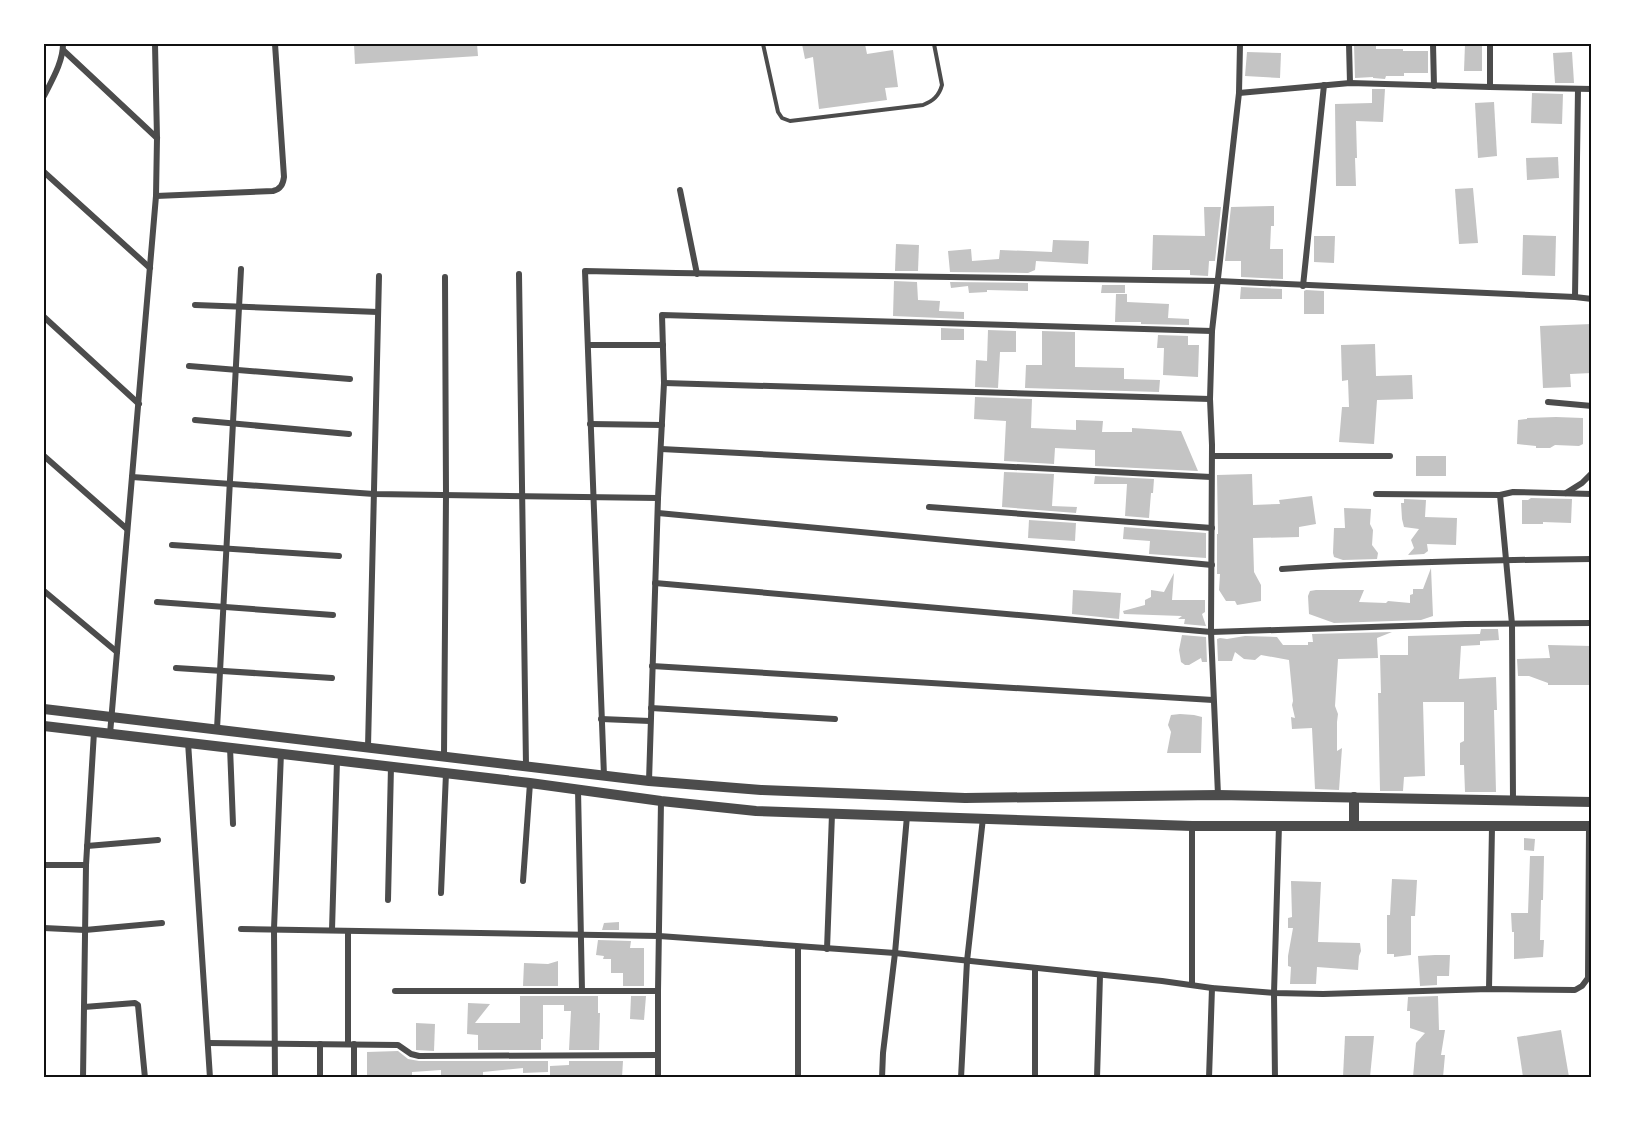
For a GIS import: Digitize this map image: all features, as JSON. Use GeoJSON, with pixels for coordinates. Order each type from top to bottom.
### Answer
{"type":"FeatureCollection","features":[{"type":"Feature","properties":{"kind":"street"},"geometry":{"type":"LineString","coordinates":[[110,734],[156,196],[155,44]]}},
{"type":"Feature","properties":{"kind":"street"},"geometry":{"type":"LineString","coordinates":[[156,196],[273,191],[280,188],[284,177],[275,44]]}},
{"type":"Feature","properties":{"kind":"street"},"geometry":{"type":"LineString","coordinates":[[1218,795],[1211,632],[1210,399],[1212,331],[1239,93],[1240,44]]}},
{"type":"Feature","properties":{"kind":"street"},"geometry":{"type":"LineString","coordinates":[[1349,44],[1350,82]]}},
{"type":"Feature","properties":{"kind":"street"},"geometry":{"type":"LineString","coordinates":[[1433,44],[1434,86]]}},
{"type":"Feature","properties":{"kind":"street"},"geometry":{"type":"LineString","coordinates":[[1490,44],[1490,87]]}},
{"type":"Feature","properties":{"kind":"street"},"geometry":{"type":"LineString","coordinates":[[44,96],[63,47],[157,138]]}},
{"type":"Feature","properties":{"kind":"street"},"geometry":{"type":"LineString","coordinates":[[1239,93],[1350,82],[1592,89]]}},
{"type":"Feature","properties":{"kind":"street"},"geometry":{"type":"LineString","coordinates":[[1304,286],[1324,85]]}},
{"type":"Feature","properties":{"kind":"street"},"geometry":{"type":"LineString","coordinates":[[1575,297],[1578,89]]}},
{"type":"Feature","properties":{"kind":"street"},"geometry":{"type":"LineString","coordinates":[[44,172],[150,268]]}},
{"type":"Feature","properties":{"kind":"street"},"geometry":{"type":"LineString","coordinates":[[680,190],[697,274]]}},
{"type":"Feature","properties":{"kind":"street"},"geometry":{"type":"LineString","coordinates":[[217,729],[241,269]]}},
{"type":"Feature","properties":{"kind":"street"},"geometry":{"type":"LineString","coordinates":[[604,776],[585,271],[1218,281],[1592,299]]}},
{"type":"Feature","properties":{"kind":"street"},"geometry":{"type":"LineString","coordinates":[[519,274],[526,766]]}},
{"type":"Feature","properties":{"kind":"street"},"geometry":{"type":"LineString","coordinates":[[368,747],[379,276]]}},
{"type":"Feature","properties":{"kind":"street"},"geometry":{"type":"LineString","coordinates":[[444,756],[445,278]]}},
{"type":"Feature","properties":{"kind":"street"},"geometry":{"type":"LineString","coordinates":[[195,306],[378,312]]}},
{"type":"Feature","properties":{"kind":"street"},"geometry":{"type":"LineString","coordinates":[[649,781],[657,513],[664,383],[662,315],[1212,331]]}},
{"type":"Feature","properties":{"kind":"street"},"geometry":{"type":"LineString","coordinates":[[44,317],[139,404]]}},
{"type":"Feature","properties":{"kind":"street"},"geometry":{"type":"LineString","coordinates":[[588,345],[663,345]]}},
{"type":"Feature","properties":{"kind":"street"},"geometry":{"type":"LineString","coordinates":[[189,366],[350,379]]}},
{"type":"Feature","properties":{"kind":"street"},"geometry":{"type":"LineString","coordinates":[[664,383],[1210,399]]}},
{"type":"Feature","properties":{"kind":"street"},"geometry":{"type":"LineString","coordinates":[[1548,402],[1592,406]]}},
{"type":"Feature","properties":{"kind":"street"},"geometry":{"type":"LineString","coordinates":[[195,420],[349,434]]}},
{"type":"Feature","properties":{"kind":"street"},"geometry":{"type":"LineString","coordinates":[[590,424],[662,425]]}},
{"type":"Feature","properties":{"kind":"street"},"geometry":{"type":"LineString","coordinates":[[661,450],[1211,477]]}},
{"type":"Feature","properties":{"kind":"street"},"geometry":{"type":"LineString","coordinates":[[44,456],[128,529]]}},
{"type":"Feature","properties":{"kind":"street"},"geometry":{"type":"LineString","coordinates":[[1212,456],[1390,456]]}},
{"type":"Feature","properties":{"kind":"street"},"geometry":{"type":"LineString","coordinates":[[1564,494],[1582,483],[1592,473]]}},
{"type":"Feature","properties":{"kind":"street"},"geometry":{"type":"LineString","coordinates":[[132,477],[374,494],[658,498]]}},
{"type":"Feature","properties":{"kind":"street"},"geometry":{"type":"LineString","coordinates":[[1376,494],[1500,495],[1513,492],[1592,494]]}},
{"type":"Feature","properties":{"kind":"street"},"geometry":{"type":"LineString","coordinates":[[1500,495],[1512,624],[1513,801]]}},
{"type":"Feature","properties":{"kind":"street"},"geometry":{"type":"LineString","coordinates":[[929,507],[1212,528]]}},
{"type":"Feature","properties":{"kind":"street"},"geometry":{"type":"LineString","coordinates":[[657,513],[1212,565]]}},
{"type":"Feature","properties":{"kind":"street"},"geometry":{"type":"LineString","coordinates":[[172,545],[339,556]]}},
{"type":"Feature","properties":{"kind":"street"},"geometry":{"type":"LineString","coordinates":[[1282,569],[1368,563],[1592,559]]}},
{"type":"Feature","properties":{"kind":"street"},"geometry":{"type":"LineString","coordinates":[[655,583],[1211,632],[1592,623]]}},
{"type":"Feature","properties":{"kind":"street"},"geometry":{"type":"LineString","coordinates":[[44,591],[117,652]]}},
{"type":"Feature","properties":{"kind":"street"},"geometry":{"type":"LineString","coordinates":[[157,602],[333,615]]}},
{"type":"Feature","properties":{"kind":"street"},"geometry":{"type":"LineString","coordinates":[[652,666],[1213,700]]}},
{"type":"Feature","properties":{"kind":"street"},"geometry":{"type":"LineString","coordinates":[[176,668],[332,678]]}},
{"type":"Feature","properties":{"kind":"street"},"geometry":{"type":"LineString","coordinates":[[651,708],[835,719]]}},
{"type":"Feature","properties":{"kind":"street"},"geometry":{"type":"LineString","coordinates":[[44,709],[604,776],[761,790],[965,798],[1218,795],[1592,802]]}},
{"type":"Feature","properties":{"kind":"street"},"geometry":{"type":"LineString","coordinates":[[601,719],[650,721]]}},
{"type":"Feature","properties":{"kind":"street"},"geometry":{"type":"LineString","coordinates":[[44,726],[530,783],[661,801],[756,810],[1192,826],[1590,826],[1588,978],[1582,986],[1575,990],[1489,988],[1323,994],[1274,993],[895,953],[659,936],[241,929]]}},
{"type":"Feature","properties":{"kind":"street"},"geometry":{"type":"LineString","coordinates":[[83,1077],[86,865],[94,732]]}},
{"type":"Feature","properties":{"kind":"street"},"geometry":{"type":"LineString","coordinates":[[188,742],[210,1077]]}},
{"type":"Feature","properties":{"kind":"street"},"geometry":{"type":"LineString","coordinates":[[230,747],[233,824]]}},
{"type":"Feature","properties":{"kind":"street"},"geometry":{"type":"LineString","coordinates":[[275,1077],[274,929],[281,753]]}},
{"type":"Feature","properties":{"kind":"street"},"geometry":{"type":"LineString","coordinates":[[332,930],[337,760]]}},
{"type":"Feature","properties":{"kind":"street"},"geometry":{"type":"LineString","coordinates":[[388,900],[390,766]]}},
{"type":"Feature","properties":{"kind":"street"},"geometry":{"type":"LineString","coordinates":[[441,893],[446,773]]}},
{"type":"Feature","properties":{"kind":"street"},"geometry":{"type":"LineString","coordinates":[[524,881],[530,783]]}},
{"type":"Feature","properties":{"kind":"street"},"geometry":{"type":"LineString","coordinates":[[578,789],[582,991]]}},
{"type":"Feature","properties":{"kind":"street"},"geometry":{"type":"LineString","coordinates":[[1354,797],[1354,825]]}},
{"type":"Feature","properties":{"kind":"street"},"geometry":{"type":"LineString","coordinates":[[658,1077],[661,801]]}},
{"type":"Feature","properties":{"kind":"street"},"geometry":{"type":"LineString","coordinates":[[827,949],[832,814]]}},
{"type":"Feature","properties":{"kind":"street"},"geometry":{"type":"LineString","coordinates":[[882,1077],[907,816]]}},
{"type":"Feature","properties":{"kind":"street"},"geometry":{"type":"LineString","coordinates":[[961,1077],[967,961],[983,818]]}},
{"type":"Feature","properties":{"kind":"street"},"geometry":{"type":"LineString","coordinates":[[1275,1077],[1274,993],[1279,825]]}},
{"type":"Feature","properties":{"kind":"street"},"geometry":{"type":"LineString","coordinates":[[1192,826],[1192,985]]}},
{"type":"Feature","properties":{"kind":"street"},"geometry":{"type":"LineString","coordinates":[[1489,988],[1492,827]]}},
{"type":"Feature","properties":{"kind":"street"},"geometry":{"type":"LineString","coordinates":[[87,846],[158,840]]}},
{"type":"Feature","properties":{"kind":"street"},"geometry":{"type":"LineString","coordinates":[[44,865],[86,865]]}},
{"type":"Feature","properties":{"kind":"street"},"geometry":{"type":"LineString","coordinates":[[44,928],[85,930],[162,923]]}},
{"type":"Feature","properties":{"kind":"street"},"geometry":{"type":"LineString","coordinates":[[348,931],[354,1077]]}},
{"type":"Feature","properties":{"kind":"street"},"geometry":{"type":"LineString","coordinates":[[798,946],[798,1077]]}},
{"type":"Feature","properties":{"kind":"street"},"geometry":{"type":"LineString","coordinates":[[1035,968],[1035,1077]]}},
{"type":"Feature","properties":{"kind":"street"},"geometry":{"type":"LineString","coordinates":[[1097,1077],[1100,975]]}},
{"type":"Feature","properties":{"kind":"street"},"geometry":{"type":"LineString","coordinates":[[1209,1077],[1212,988]]}},
{"type":"Feature","properties":{"kind":"street"},"geometry":{"type":"LineString","coordinates":[[395,991],[658,991]]}},
{"type":"Feature","properties":{"kind":"street"},"geometry":{"type":"LineString","coordinates":[[84,1007],[135,1003],[138,1005],[145,1077]]}},
{"type":"Feature","properties":{"kind":"street"},"geometry":{"type":"LineString","coordinates":[[208,1043],[398,1045],[411,1054],[419,1056],[658,1055]]}},
{"type":"Feature","properties":{"kind":"street"},"geometry":{"type":"LineString","coordinates":[[321,1044],[321,1077]]}},
{"type":"Feature","properties":{"kind":"lane"},"geometry":{"type":"LineString","coordinates":[[763,44],[778,112],[782,118],[790,121],[923,105],[931,102],[942,85],[934,44]]}},
{"type":"Feature","properties":{"kind":"building"},"geometry":{"type":"Polygon","coordinates":[[[354,44],[477,44],[478,56],[355,64],[354,44]]]}},
{"type":"Feature","properties":{"kind":"building"},"geometry":{"type":"Polygon","coordinates":[[[802,44],[865,44],[867,54],[893,50],[898,87],[885,88],[887,100],[819,109],[813,57],[805,59],[802,44]]]}},
{"type":"Feature","properties":{"kind":"building"},"geometry":{"type":"Polygon","coordinates":[[[1354,44],[1376,44],[1376,49],[1428,51],[1428,73],[1404,73],[1404,76],[1386,76],[1385,79],[1355,78],[1354,44]]]}},
{"type":"Feature","properties":{"kind":"building"},"geometry":{"type":"Polygon","coordinates":[[[1465,44],[1482,44],[1482,71],[1464,71],[1465,44]]]}},
{"type":"Feature","properties":{"kind":"building"},"geometry":{"type":"Polygon","coordinates":[[[1247,52],[1281,53],[1280,78],[1245,76],[1247,52]]]}},
{"type":"Feature","properties":{"kind":"building"},"geometry":{"type":"Polygon","coordinates":[[[1572,52],[1574,83],[1555,83],[1553,53],[1572,52]]]}},
{"type":"Feature","properties":{"kind":"building"},"geometry":{"type":"Polygon","coordinates":[[[1372,89],[1385,89],[1383,122],[1356,121],[1356,186],[1336,186],[1335,104],[1372,103],[1372,89]]]}},
{"type":"Feature","properties":{"kind":"building"},"geometry":{"type":"Polygon","coordinates":[[[1532,93],[1563,94],[1562,124],[1531,123],[1532,93]]]}},
{"type":"Feature","properties":{"kind":"building"},"geometry":{"type":"Polygon","coordinates":[[[1494,102],[1497,156],[1478,158],[1475,103],[1494,102]]]}},
{"type":"Feature","properties":{"kind":"building"},"geometry":{"type":"Polygon","coordinates":[[[1558,157],[1559,178],[1527,180],[1526,158],[1558,157]]]}},
{"type":"Feature","properties":{"kind":"building"},"geometry":{"type":"Polygon","coordinates":[[[1473,188],[1478,243],[1459,244],[1455,189],[1473,188]]]}},
{"type":"Feature","properties":{"kind":"building"},"geometry":{"type":"Polygon","coordinates":[[[1274,206],[1274,226],[1271,226],[1270,249],[1283,249],[1283,279],[1241,277],[1241,261],[1225,261],[1231,207],[1274,206]]]}},
{"type":"Feature","properties":{"kind":"building"},"geometry":{"type":"Polygon","coordinates":[[[1204,207],[1221,207],[1215,261],[1209,261],[1208,276],[1190,275],[1190,270],[1152,270],[1153,235],[1205,236],[1204,207]]]}},
{"type":"Feature","properties":{"kind":"building"},"geometry":{"type":"Polygon","coordinates":[[[1523,235],[1556,236],[1555,276],[1522,275],[1523,235]]]}},
{"type":"Feature","properties":{"kind":"building"},"geometry":{"type":"Polygon","coordinates":[[[1314,236],[1335,236],[1334,263],[1314,262],[1314,236]]]}},
{"type":"Feature","properties":{"kind":"building"},"geometry":{"type":"Polygon","coordinates":[[[1053,240],[1089,241],[1088,264],[1036,261],[1035,270],[1028,273],[950,272],[948,251],[971,249],[972,261],[999,259],[1000,250],[1052,252],[1053,240]]]}},
{"type":"Feature","properties":{"kind":"building"},"geometry":{"type":"Polygon","coordinates":[[[896,244],[919,245],[918,271],[895,271],[896,244]]]}},
{"type":"Feature","properties":{"kind":"building"},"geometry":{"type":"Polygon","coordinates":[[[894,281],[917,282],[918,300],[940,301],[939,311],[964,312],[964,319],[893,316],[894,281]]]}},
{"type":"Feature","properties":{"kind":"building"},"geometry":{"type":"Polygon","coordinates":[[[950,282],[1028,283],[1028,291],[987,290],[987,292],[969,293],[968,286],[951,288],[950,282]]]}},
{"type":"Feature","properties":{"kind":"building"},"geometry":{"type":"Polygon","coordinates":[[[1102,285],[1125,285],[1125,293],[1101,293],[1102,285]]]}},
{"type":"Feature","properties":{"kind":"building"},"geometry":{"type":"Polygon","coordinates":[[[1241,287],[1282,289],[1282,299],[1240,299],[1241,287]]]}},
{"type":"Feature","properties":{"kind":"building"},"geometry":{"type":"Polygon","coordinates":[[[1304,291],[1324,291],[1324,314],[1304,314],[1304,291]]]}},
{"type":"Feature","properties":{"kind":"building"},"geometry":{"type":"Polygon","coordinates":[[[1116,294],[1127,294],[1127,302],[1169,304],[1168,318],[1189,319],[1189,325],[1115,322],[1116,294]]]}},
{"type":"Feature","properties":{"kind":"building"},"geometry":{"type":"Polygon","coordinates":[[[1592,324],[1592,373],[1570,374],[1571,387],[1543,388],[1540,326],[1592,324]]]}},
{"type":"Feature","properties":{"kind":"building"},"geometry":{"type":"Polygon","coordinates":[[[941,328],[964,329],[964,340],[941,340],[941,328]]]}},
{"type":"Feature","properties":{"kind":"building"},"geometry":{"type":"Polygon","coordinates":[[[988,330],[1016,331],[1016,352],[1000,352],[998,388],[975,387],[976,360],[987,361],[988,330]]]}},
{"type":"Feature","properties":{"kind":"building"},"geometry":{"type":"Polygon","coordinates":[[[1042,331],[1075,332],[1075,367],[1124,368],[1124,379],[1160,380],[1159,392],[1025,388],[1026,365],[1042,365],[1042,331]]]}},
{"type":"Feature","properties":{"kind":"building"},"geometry":{"type":"Polygon","coordinates":[[[1158,335],[1188,336],[1188,345],[1199,345],[1198,377],[1163,375],[1164,348],[1157,348],[1158,335]]]}},
{"type":"Feature","properties":{"kind":"building"},"geometry":{"type":"Polygon","coordinates":[[[1375,344],[1376,376],[1412,375],[1413,399],[1377,400],[1374,444],[1339,442],[1342,407],[1349,407],[1348,380],[1342,381],[1341,345],[1375,344]]]}},
{"type":"Feature","properties":{"kind":"building"},"geometry":{"type":"Polygon","coordinates":[[[975,397],[1032,399],[1031,428],[1076,430],[1076,420],[1103,421],[1102,432],[1132,432],[1132,428],[1181,431],[1198,471],[1095,466],[1095,450],[1055,448],[1054,464],[1004,461],[1006,421],[974,419],[975,397]]]}},
{"type":"Feature","properties":{"kind":"building"},"geometry":{"type":"Polygon","coordinates":[[[1556,417],[1583,418],[1583,444],[1536,448],[1536,446],[1517,444],[1518,420],[1556,417]]]}},
{"type":"Feature","properties":{"kind":"building"},"geometry":{"type":"Polygon","coordinates":[[[1416,456],[1446,456],[1446,476],[1416,476],[1416,456]]]}},
{"type":"Feature","properties":{"kind":"building"},"geometry":{"type":"Polygon","coordinates":[[[1004,472],[1054,474],[1052,506],[1077,507],[1076,513],[1002,507],[1004,472]]]}},
{"type":"Feature","properties":{"kind":"building"},"geometry":{"type":"Polygon","coordinates":[[[1252,474],[1253,505],[1280,504],[1279,500],[1312,496],[1316,524],[1299,527],[1299,537],[1253,538],[1254,572],[1261,585],[1261,601],[1237,605],[1235,601],[1226,601],[1219,590],[1217,475],[1252,474]]]}},
{"type":"Feature","properties":{"kind":"building"},"geometry":{"type":"Polygon","coordinates":[[[1095,476],[1154,479],[1149,518],[1125,516],[1127,484],[1094,484],[1095,476]]]}},
{"type":"Feature","properties":{"kind":"building"},"geometry":{"type":"Polygon","coordinates":[[[1531,498],[1572,499],[1571,523],[1522,524],[1522,500],[1531,498]]]}},
{"type":"Feature","properties":{"kind":"building"},"geometry":{"type":"Polygon","coordinates":[[[1404,499],[1426,500],[1425,517],[1457,518],[1456,545],[1427,544],[1428,551],[1424,554],[1408,555],[1414,548],[1411,540],[1419,529],[1404,527],[1401,503],[1404,503],[1404,499]]]}},
{"type":"Feature","properties":{"kind":"building"},"geometry":{"type":"Polygon","coordinates":[[[1344,508],[1371,509],[1372,545],[1378,553],[1377,559],[1343,560],[1334,557],[1334,528],[1345,528],[1344,508]]]}},
{"type":"Feature","properties":{"kind":"building"},"geometry":{"type":"Polygon","coordinates":[[[1029,520],[1076,523],[1075,541],[1028,538],[1029,520]]]}},
{"type":"Feature","properties":{"kind":"building"},"geometry":{"type":"Polygon","coordinates":[[[1124,527],[1206,533],[1206,558],[1149,554],[1150,541],[1123,539],[1124,527]]]}},
{"type":"Feature","properties":{"kind":"building"},"geometry":{"type":"Polygon","coordinates":[[[1431,568],[1433,616],[1421,620],[1334,623],[1309,614],[1308,596],[1310,591],[1316,590],[1364,590],[1359,602],[1410,603],[1413,589],[1423,589],[1431,568]]]}},
{"type":"Feature","properties":{"kind":"building"},"geometry":{"type":"Polygon","coordinates":[[[1174,573],[1172,600],[1205,600],[1205,612],[1202,614],[1206,626],[1184,624],[1185,619],[1178,619],[1182,616],[1124,614],[1123,611],[1145,605],[1145,600],[1151,597],[1151,590],[1164,592],[1174,573]]]}},
{"type":"Feature","properties":{"kind":"building"},"geometry":{"type":"Polygon","coordinates":[[[1073,590],[1121,593],[1119,619],[1072,614],[1073,590]]]}},
{"type":"Feature","properties":{"kind":"building"},"geometry":{"type":"Polygon","coordinates":[[[1481,629],[1498,629],[1499,640],[1480,641],[1480,645],[1461,646],[1459,679],[1496,677],[1497,710],[1494,710],[1496,792],[1465,792],[1464,765],[1460,765],[1460,743],[1464,741],[1464,702],[1423,702],[1425,776],[1404,777],[1403,791],[1380,791],[1378,693],[1381,693],[1380,655],[1408,655],[1408,636],[1480,634],[1481,629]]]}},
{"type":"Feature","properties":{"kind":"building"},"geometry":{"type":"Polygon","coordinates":[[[1392,632],[1377,638],[1378,658],[1338,659],[1335,706],[1338,714],[1337,751],[1342,748],[1339,790],[1315,789],[1312,728],[1292,729],[1291,717],[1295,718],[1289,660],[1261,655],[1255,660],[1244,659],[1235,652],[1232,661],[1218,661],[1217,639],[1220,638],[1277,637],[1283,645],[1308,645],[1308,642],[1313,642],[1312,634],[1392,632]]]}},
{"type":"Feature","properties":{"kind":"building"},"geometry":{"type":"Polygon","coordinates":[[[1182,635],[1206,637],[1207,662],[1202,662],[1201,658],[1189,665],[1181,662],[1179,650],[1182,635]]]}},
{"type":"Feature","properties":{"kind":"building"},"geometry":{"type":"Polygon","coordinates":[[[1548,645],[1592,646],[1592,685],[1548,685],[1548,683],[1529,676],[1518,676],[1517,659],[1550,658],[1548,645]]]}},
{"type":"Feature","properties":{"kind":"building"},"geometry":{"type":"Polygon","coordinates":[[[1171,715],[1202,717],[1201,753],[1167,753],[1171,732],[1168,725],[1171,715]]]}},
{"type":"Feature","properties":{"kind":"building"},"geometry":{"type":"Polygon","coordinates":[[[1524,838],[1535,839],[1534,851],[1524,850],[1524,838]]]}},
{"type":"Feature","properties":{"kind":"building"},"geometry":{"type":"Polygon","coordinates":[[[1530,856],[1544,856],[1540,940],[1544,940],[1543,957],[1514,959],[1511,913],[1528,913],[1530,856]]]}},
{"type":"Feature","properties":{"kind":"building"},"geometry":{"type":"Polygon","coordinates":[[[1392,879],[1417,880],[1415,916],[1411,916],[1411,955],[1394,957],[1394,954],[1387,954],[1387,915],[1390,915],[1392,879]]]}},
{"type":"Feature","properties":{"kind":"building"},"geometry":{"type":"Polygon","coordinates":[[[1291,881],[1321,882],[1318,942],[1360,943],[1358,970],[1317,967],[1316,984],[1290,984],[1291,967],[1288,966],[1288,956],[1293,928],[1288,928],[1288,918],[1292,917],[1291,881]]]}},
{"type":"Feature","properties":{"kind":"building"},"geometry":{"type":"Polygon","coordinates":[[[619,922],[619,930],[602,930],[604,923],[619,922]]]}},
{"type":"Feature","properties":{"kind":"building"},"geometry":{"type":"Polygon","coordinates":[[[598,940],[631,941],[630,948],[644,948],[644,986],[623,986],[623,973],[611,973],[611,959],[603,959],[604,956],[596,955],[598,940]]]}},
{"type":"Feature","properties":{"kind":"building"},"geometry":{"type":"Polygon","coordinates":[[[1450,955],[1449,976],[1437,976],[1437,985],[1420,986],[1418,956],[1450,955]]]}},
{"type":"Feature","properties":{"kind":"building"},"geometry":{"type":"Polygon","coordinates":[[[558,961],[558,986],[523,986],[524,963],[548,964],[558,961]]]}},
{"type":"Feature","properties":{"kind":"building"},"geometry":{"type":"Polygon","coordinates":[[[520,996],[598,996],[599,1050],[569,1050],[571,1011],[564,1011],[564,1005],[543,1005],[541,1050],[478,1050],[478,1035],[467,1034],[468,1003],[490,1004],[475,1023],[520,1023],[520,996]]]}},
{"type":"Feature","properties":{"kind":"building"},"geometry":{"type":"Polygon","coordinates":[[[631,996],[646,996],[644,1020],[630,1019],[631,996]]]}},
{"type":"Feature","properties":{"kind":"building"},"geometry":{"type":"Polygon","coordinates":[[[1438,996],[1439,1030],[1445,1030],[1441,1055],[1445,1055],[1443,1077],[1413,1077],[1416,1043],[1425,1033],[1410,1028],[1410,1011],[1407,1011],[1408,997],[1438,996]]]}},
{"type":"Feature","properties":{"kind":"building"},"geometry":{"type":"Polygon","coordinates":[[[416,1023],[435,1024],[434,1051],[416,1050],[416,1023]]]}},
{"type":"Feature","properties":{"kind":"building"},"geometry":{"type":"Polygon","coordinates":[[[1561,1030],[1569,1077],[1523,1077],[1517,1037],[1561,1030]]]}},
{"type":"Feature","properties":{"kind":"building"},"geometry":{"type":"Polygon","coordinates":[[[1345,1036],[1374,1036],[1370,1077],[1343,1077],[1345,1036]]]}},
{"type":"Feature","properties":{"kind":"building"},"geometry":{"type":"Polygon","coordinates":[[[398,1051],[408,1059],[419,1061],[548,1061],[548,1072],[523,1073],[523,1068],[483,1072],[483,1077],[441,1077],[441,1070],[412,1072],[412,1077],[367,1077],[367,1052],[398,1051]]]}},
{"type":"Feature","properties":{"kind":"building"},"geometry":{"type":"Polygon","coordinates":[[[569,1061],[623,1061],[622,1077],[550,1077],[550,1066],[569,1065],[569,1061]]]}}]}
